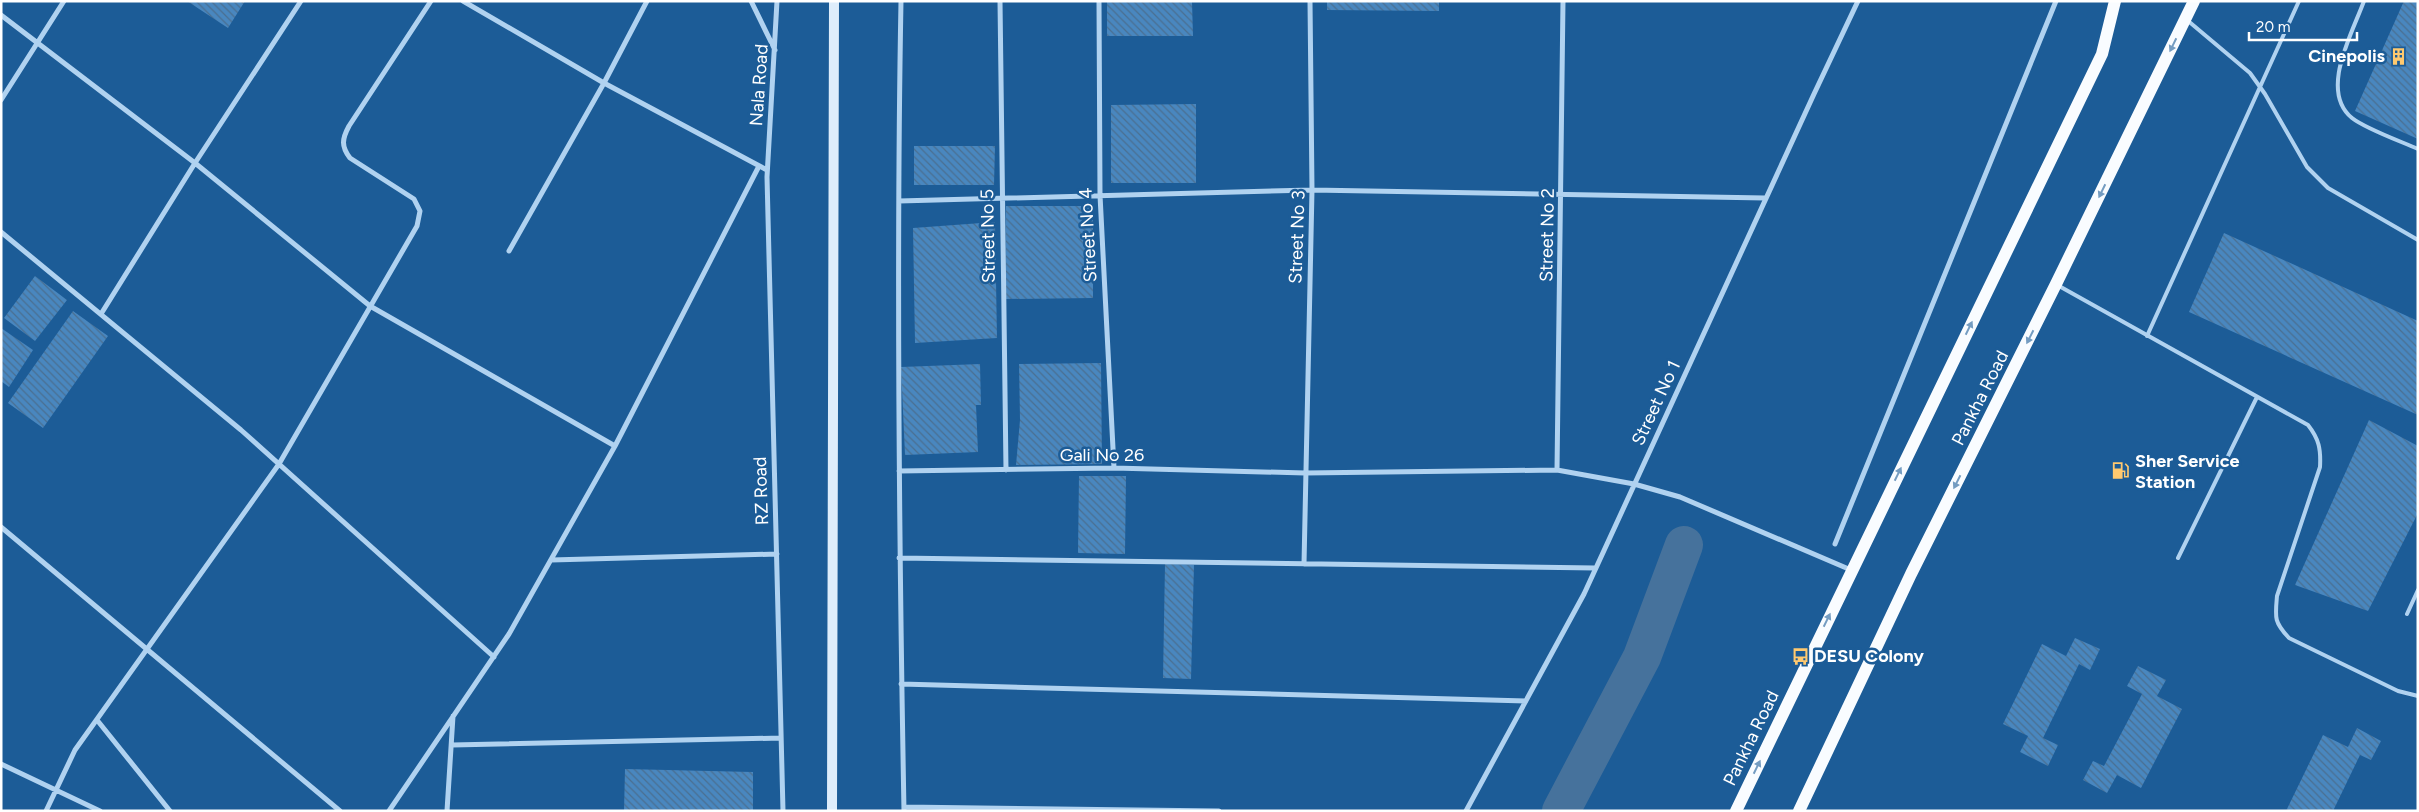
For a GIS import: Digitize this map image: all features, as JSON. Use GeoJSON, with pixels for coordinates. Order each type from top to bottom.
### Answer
{"type":"FeatureCollection","features":[{"type":"Feature","properties":{"kind":"main road","name":"Pankha Road"},"geometry":{"type":"LineString","coordinates":[[1736,811],[2102,54],[2116,1]]}},
{"type":"Feature","properties":{"kind":"main road","name":"Pankha Road"},"geometry":{"type":"LineString","coordinates":[[1799,811],[1911,574],[2056,284],[2194,1]]}},
{"type":"Feature","properties":{"kind":"street"},"geometry":{"type":"LineString","coordinates":[[1,100],[64,1]]}},
{"type":"Feature","properties":{"kind":"street"},"geometry":{"type":"LineString","coordinates":[[101,314],[194,163],[301,1]]}},
{"type":"Feature","properties":{"kind":"street"},"geometry":{"type":"LineString","coordinates":[[46,811],[75,750],[279,464],[417,226],[420,211],[414,199],[350,158],[343,148],[343,138],[431,1]]}},
{"type":"Feature","properties":{"kind":"street"},"geometry":{"type":"LineString","coordinates":[[463,1],[604,83],[767,170]]}},
{"type":"Feature","properties":{"kind":"street"},"geometry":{"type":"LineString","coordinates":[[509,251],[604,83],[647,1]]}},
{"type":"Feature","properties":{"kind":"street"},"geometry":{"type":"LineString","coordinates":[[751,1],[776,51]]}},
{"type":"Feature","properties":{"kind":"street","name":"Nala Road"},"geometry":{"type":"LineString","coordinates":[[767,170],[776,51],[777,1]]}},
{"type":"Feature","properties":{"kind":"street"},"geometry":{"type":"LineString","coordinates":[[832,811],[834,1]]}},
{"type":"Feature","properties":{"kind":"street"},"geometry":{"type":"LineString","coordinates":[[901,1],[898,201],[898,471],[904,809],[1218,811]]}},
{"type":"Feature","properties":{"kind":"street","name":"Street No 5"},"geometry":{"type":"LineString","coordinates":[[1000,1],[1006,470]]}},
{"type":"Feature","properties":{"kind":"street","name":"Street No 4"},"geometry":{"type":"LineString","coordinates":[[1099,1],[1100,195],[1114,468]]}},
{"type":"Feature","properties":{"kind":"street","name":"Street No 3"},"geometry":{"type":"LineString","coordinates":[[1304,564],[1312,190],[1310,1]]}},
{"type":"Feature","properties":{"kind":"street","name":"Street No 2"},"geometry":{"type":"LineString","coordinates":[[1557,470],[1563,1]]}},
{"type":"Feature","properties":{"kind":"street","name":"Street No 1"},"geometry":{"type":"LineString","coordinates":[[1466,811],[1526,702],[1595,568],[1858,1]]}},
{"type":"Feature","properties":{"kind":"street"},"geometry":{"type":"LineString","coordinates":[[1835,544],[2056,1]]}},
{"type":"Feature","properties":{"kind":"street"},"geometry":{"type":"LineString","coordinates":[[1,15],[194,163],[370,306],[615,446]]}},
{"type":"Feature","properties":{"kind":"street"},"geometry":{"type":"LineString","coordinates":[[389,811],[509,634],[615,446],[759,166]]}},
{"type":"Feature","properties":{"kind":"street","name":"RZ Road"},"geometry":{"type":"LineString","coordinates":[[767,170],[783,811]]}},
{"type":"Feature","properties":{"kind":"street"},"geometry":{"type":"LineString","coordinates":[[898,201],[1312,190],[1766,198]]}},
{"type":"Feature","properties":{"kind":"street"},"geometry":{"type":"LineString","coordinates":[[1,232],[279,464],[494,657]]}},
{"type":"Feature","properties":{"kind":"street","name":"Gali No 26"},"geometry":{"type":"LineString","coordinates":[[898,471],[1114,468],[1305,473]]}},
{"type":"Feature","properties":{"kind":"street"},"geometry":{"type":"LineString","coordinates":[[1305,473],[1557,470],[1634,484],[1680,497],[1851,570]]}},
{"type":"Feature","properties":{"kind":"street"},"geometry":{"type":"LineString","coordinates":[[1,527],[340,811]]}},
{"type":"Feature","properties":{"kind":"street"},"geometry":{"type":"LineString","coordinates":[[551,560],[777,554]]}},
{"type":"Feature","properties":{"kind":"street"},"geometry":{"type":"LineString","coordinates":[[899,558],[1595,568]]}},
{"type":"Feature","properties":{"kind":"street"},"geometry":{"type":"LineString","coordinates":[[901,684],[1526,702]]}},
{"type":"Feature","properties":{"kind":"street"},"geometry":{"type":"LineString","coordinates":[[447,811],[454,715]]}},
{"type":"Feature","properties":{"kind":"street"},"geometry":{"type":"LineString","coordinates":[[97,720],[170,811]]}},
{"type":"Feature","properties":{"kind":"street"},"geometry":{"type":"LineString","coordinates":[[452,745],[781,738]]}},
{"type":"Feature","properties":{"kind":"street"},"geometry":{"type":"LineString","coordinates":[[1,764],[57,788],[100,811]]}},
{"type":"Feature","properties":{"kind":"lane"},"geometry":{"type":"LineString","coordinates":[[2147,336],[2299,1]]}},
{"type":"Feature","properties":{"kind":"lane"},"geometry":{"type":"LineString","coordinates":[[2364,1],[2337,75],[2337,98],[2353,119],[2418,149]]}},
{"type":"Feature","properties":{"kind":"lane"},"geometry":{"type":"LineString","coordinates":[[2186,19],[2250,73],[2307,167],[2328,188],[2418,240]]}},
{"type":"Feature","properties":{"kind":"lane"},"geometry":{"type":"LineString","coordinates":[[2056,284],[2308,425],[2318,437],[2321,452],[2320,466],[2277,596],[2276,611],[2278,625],[2289,638],[2398,691],[2418,696]]}},
{"type":"Feature","properties":{"kind":"lane"},"geometry":{"type":"LineString","coordinates":[[2178,558],[2258,397]]}},
{"type":"Feature","properties":{"kind":"lane"},"geometry":{"type":"LineString","coordinates":[[2407,614],[2418,590]]}},
{"type":"Feature","properties":{"kind":"building"},"geometry":{"type":"Polygon","coordinates":[[[187,1],[245,1],[228,28],[187,1]]]}},
{"type":"Feature","properties":{"kind":"building"},"geometry":{"type":"Polygon","coordinates":[[[1327,1],[1439,1],[1439,11],[1327,10],[1327,1]]]}},
{"type":"Feature","properties":{"kind":"building","name":"Cinepolis"},"geometry":{"type":"Polygon","coordinates":[[[2404,1],[2418,1],[2418,139],[2355,111],[2404,1]]]}},
{"type":"Feature","properties":{"kind":"building"},"geometry":{"type":"Polygon","coordinates":[[[1107,2],[1192,2],[1193,36],[1107,36],[1107,2]]]}},
{"type":"Feature","properties":{"kind":"building"},"geometry":{"type":"Polygon","coordinates":[[[1196,104],[1196,183],[1111,183],[1111,105],[1196,104]]]}},
{"type":"Feature","properties":{"kind":"building"},"geometry":{"type":"Polygon","coordinates":[[[914,146],[995,146],[994,185],[914,185],[914,146]]]}},
{"type":"Feature","properties":{"kind":"building"},"geometry":{"type":"Polygon","coordinates":[[[1006,206],[1093,206],[1093,298],[1006,299],[1006,206]]]}},
{"type":"Feature","properties":{"kind":"building"},"geometry":{"type":"Polygon","coordinates":[[[995,222],[997,338],[915,343],[913,228],[995,222]]]}},
{"type":"Feature","properties":{"kind":"building"},"geometry":{"type":"Polygon","coordinates":[[[2224,233],[2418,321],[2418,415],[2189,312],[2224,233]]]}},
{"type":"Feature","properties":{"kind":"building"},"geometry":{"type":"Polygon","coordinates":[[[35,276],[67,300],[35,341],[4,318],[35,276]]]}},
{"type":"Feature","properties":{"kind":"building"},"geometry":{"type":"Polygon","coordinates":[[[73,311],[108,336],[43,428],[8,403],[73,311]]]}},
{"type":"Feature","properties":{"kind":"building"},"geometry":{"type":"Polygon","coordinates":[[[1,328],[33,350],[9,387],[1,381],[1,328]]]}},
{"type":"Feature","properties":{"kind":"building"},"geometry":{"type":"Polygon","coordinates":[[[1101,363],[1102,464],[1016,465],[1020,420],[1019,364],[1101,363]]]}},
{"type":"Feature","properties":{"kind":"building"},"geometry":{"type":"Polygon","coordinates":[[[980,364],[981,405],[976,405],[978,452],[905,455],[901,367],[980,364]]]}},
{"type":"Feature","properties":{"kind":"building"},"geometry":{"type":"Polygon","coordinates":[[[2369,420],[2418,446],[2418,513],[2368,611],[2295,585],[2369,420]]]}},
{"type":"Feature","properties":{"kind":"building"},"geometry":{"type":"Polygon","coordinates":[[[1079,476],[1126,476],[1125,554],[1078,553],[1079,476]]]}},
{"type":"Feature","properties":{"kind":"building"},"geometry":{"type":"Polygon","coordinates":[[[1165,564],[1194,565],[1191,679],[1163,678],[1165,564]]]}},
{"type":"Feature","properties":{"kind":"building"},"geometry":{"type":"Polygon","coordinates":[[[2075,638],[2100,649],[2090,670],[2079,664],[2043,738],[2058,745],[2048,766],[2020,752],[2028,736],[2003,724],[2042,644],[2066,656],[2075,638]]]}},
{"type":"Feature","properties":{"kind":"building"},"geometry":{"type":"Polygon","coordinates":[[[2138,666],[2166,680],[2157,696],[2182,709],[2141,788],[2117,775],[2107,793],[2083,780],[2093,761],[2104,766],[2142,694],[2127,686],[2138,666]]]}},
{"type":"Feature","properties":{"kind":"building"},"geometry":{"type":"Polygon","coordinates":[[[2357,728],[2381,741],[2371,760],[2360,755],[2333,811],[2286,811],[2323,735],[2348,747],[2357,728]]]}},
{"type":"Feature","properties":{"kind":"building"},"geometry":{"type":"Polygon","coordinates":[[[625,769],[753,772],[753,811],[624,811],[625,769]]]}},
{"type":"Feature","properties":{"kind":"waterway"},"geometry":{"type":"LineString","coordinates":[[1561,811],[1642,657],[1684,545]]}},
{"type":"Feature","properties":{"kind":"place","name":"Cinepolis"},"geometry":{"type":"Point","coordinates":[2399,56]}},
{"type":"Feature","properties":{"kind":"place","name":"Sher Service Station"},"geometry":{"type":"Point","coordinates":[2121,471]}},
{"type":"Feature","properties":{"kind":"place","name":"DESU Colony"},"geometry":{"type":"Point","coordinates":[1800,656]}}]}
